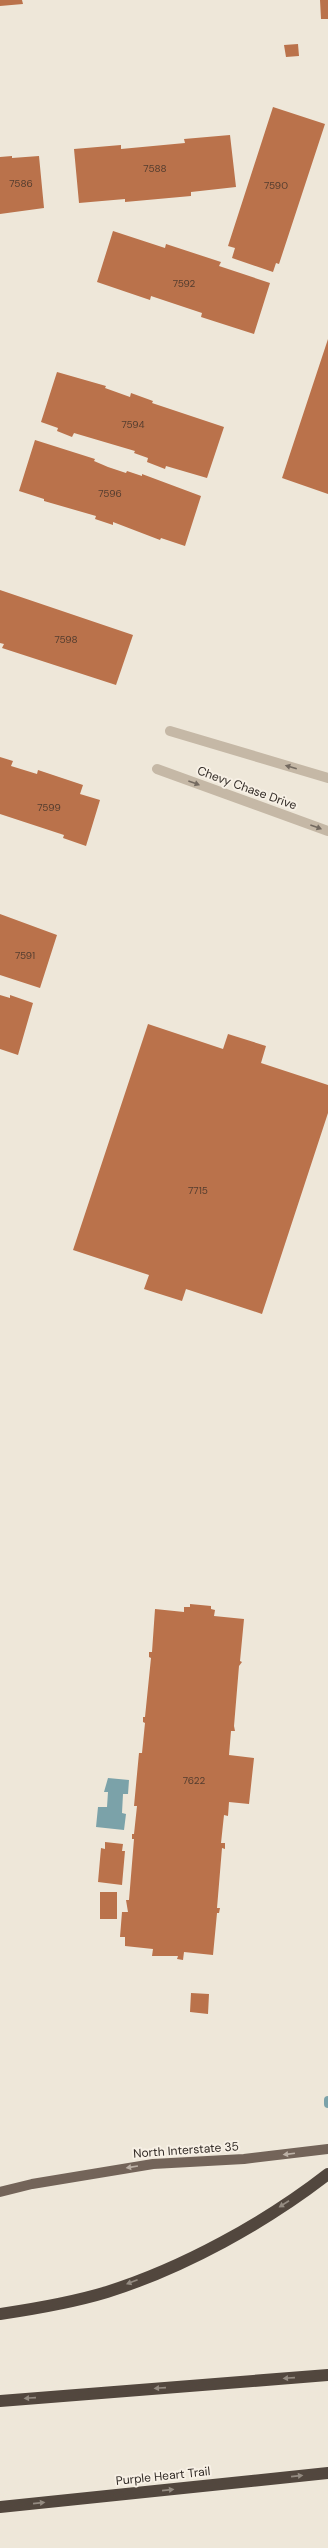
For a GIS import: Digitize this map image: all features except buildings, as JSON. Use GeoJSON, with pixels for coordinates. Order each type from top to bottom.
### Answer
{"type":"FeatureCollection","features":[{"type":"Feature","properties":{"kind":"highway"},"geometry":{"type":"LineString","coordinates":[[0,2314],[106,2292],[169,2268],[231,2237],[328,2174]]}},
{"type":"Feature","properties":{"kind":"highway"},"geometry":{"type":"LineString","coordinates":[[0,2401],[328,2375]]}},
{"type":"Feature","properties":{"kind":"highway","name":"Purple Heart Trail"},"geometry":{"type":"LineString","coordinates":[[0,2507],[328,2473]]}},
{"type":"Feature","properties":{"kind":"main road","name":"North Interstate 35"},"geometry":{"type":"LineString","coordinates":[[0,2192],[32,2184],[153,2164],[244,2159],[328,2149]]}},
{"type":"Feature","properties":{"kind":"street"},"geometry":{"type":"LineString","coordinates":[[170,731],[328,778]]}},
{"type":"Feature","properties":{"kind":"street","name":"Chevy Chase Drive"},"geometry":{"type":"LineString","coordinates":[[157,769],[328,831]]}},
{"type":"Feature","properties":{"kind":"water"},"geometry":{"type":"Polygon","coordinates":[[[108,1778],[129,1780],[128,1794],[123,1794],[122,1813],[126,1814],[124,1830],[96,1827],[98,1807],[107,1807],[108,1792],[104,1792],[108,1778]]]}}]}
